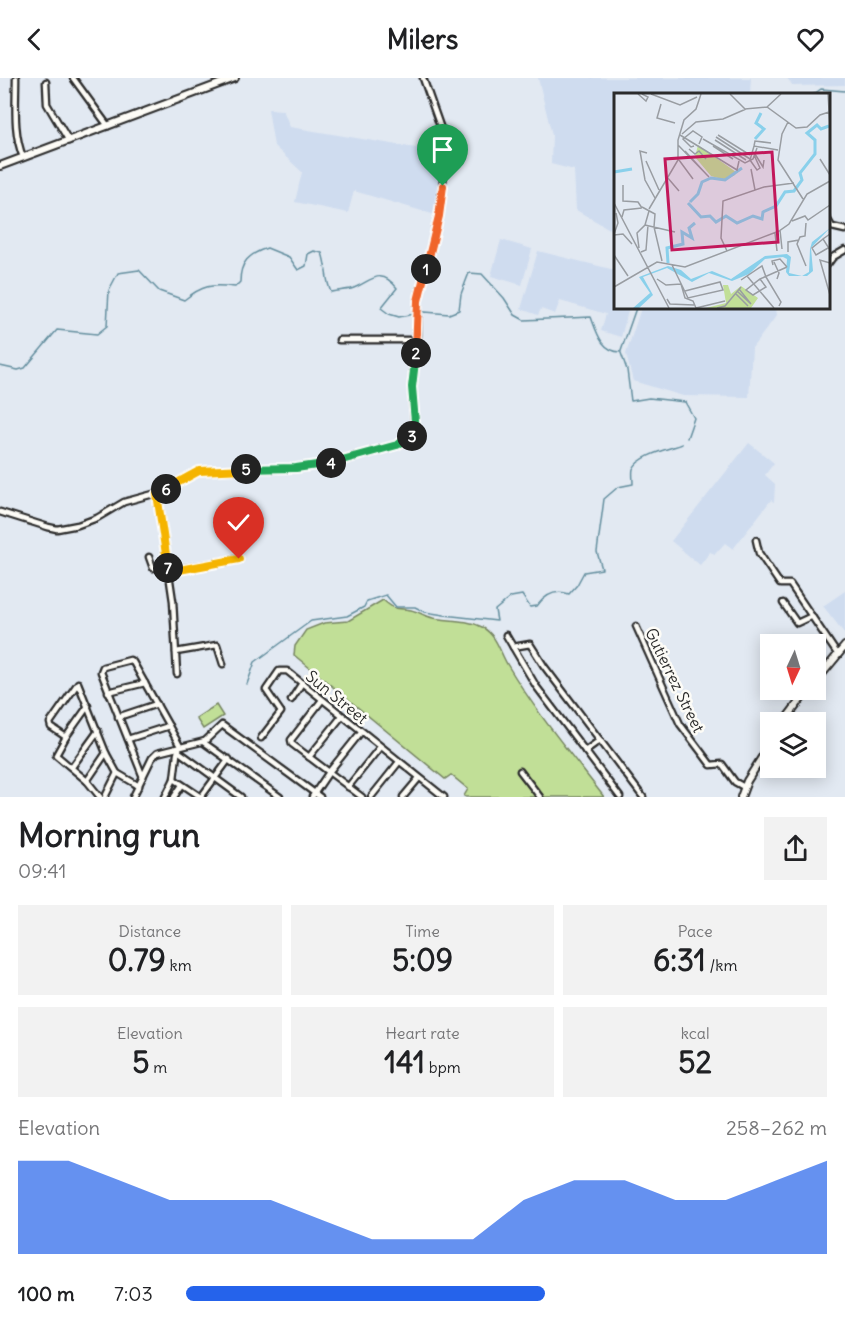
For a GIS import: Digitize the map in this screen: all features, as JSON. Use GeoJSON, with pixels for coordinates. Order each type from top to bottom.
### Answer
{"type":"FeatureCollection","features":[{"type":"Feature","properties":{"kind":"main road"},"geometry":{"type":"LineString","coordinates":[[0,166],[235,78]]}},
{"type":"Feature","properties":{"kind":"main road"},"geometry":{"type":"LineString","coordinates":[[826,669],[845,646]]}},
{"type":"Feature","properties":{"kind":"main road"},"geometry":{"type":"LineString","coordinates":[[791,712],[800,700]]}},
{"type":"Feature","properties":{"kind":"main road"},"geometry":{"type":"LineString","coordinates":[[741,797],[744,787],[760,761]]}},
{"type":"Feature","properties":{"kind":"street"},"geometry":{"type":"LineString","coordinates":[[16,78],[16,131],[23,157]]}},
{"type":"Feature","properties":{"kind":"street"},"geometry":{"type":"LineString","coordinates":[[73,78],[108,126]]}},
{"type":"Feature","properties":{"kind":"street"},"geometry":{"type":"LineString","coordinates":[[0,512],[57,529],[97,518],[124,502],[157,494],[199,471],[296,468],[332,463],[399,444],[416,434],[412,387],[418,301],[439,216],[447,146],[423,78]]}},
{"type":"Feature","properties":{"kind":"street"},"geometry":{"type":"LineString","coordinates":[[46,82],[47,104],[69,141]]}},
{"type":"Feature","properties":{"kind":"street"},"geometry":{"type":"LineString","coordinates":[[830,223],[832,227],[845,230]]}},
{"type":"Feature","properties":{"kind":"street"},"geometry":{"type":"LineString","coordinates":[[830,261],[845,250]]}},
{"type":"Feature","properties":{"kind":"street"},"geometry":{"type":"LineString","coordinates":[[339,340],[417,340]]}},
{"type":"Feature","properties":{"kind":"street"},"geometry":{"type":"LineString","coordinates":[[157,494],[173,601],[177,674]]}},
{"type":"Feature","properties":{"kind":"street"},"geometry":{"type":"LineString","coordinates":[[756,540],[759,553],[780,585],[789,584],[838,655]]}},
{"type":"Feature","properties":{"kind":"street"},"geometry":{"type":"LineString","coordinates":[[149,557],[153,568],[168,569],[239,559]]}},
{"type":"Feature","properties":{"kind":"street"},"geometry":{"type":"LineString","coordinates":[[783,603],[797,623],[812,616]]}},
{"type":"Feature","properties":{"kind":"street","name":"Gutierrez Street"},"geometry":{"type":"LineString","coordinates":[[636,626],[685,733],[711,765],[722,764],[735,782],[744,787]]}},
{"type":"Feature","properties":{"kind":"street"},"geometry":{"type":"LineString","coordinates":[[506,635],[536,686],[620,797]]}},
{"type":"Feature","properties":{"kind":"street"},"geometry":{"type":"LineString","coordinates":[[513,647],[530,644],[544,666],[643,797]]}},
{"type":"Feature","properties":{"kind":"street"},"geometry":{"type":"LineString","coordinates":[[176,652],[217,645],[223,664]]}},
{"type":"Feature","properties":{"kind":"street"},"geometry":{"type":"LineString","coordinates":[[143,777],[101,672],[102,668],[130,660],[134,662],[179,748],[241,797]]}},
{"type":"Feature","properties":{"kind":"street","name":"Sun Street"},"geometry":{"type":"LineString","coordinates":[[261,738],[281,712],[266,690],[279,671],[287,671],[444,797]]}},
{"type":"Feature","properties":{"kind":"street"},"geometry":{"type":"LineString","coordinates":[[76,674],[106,753],[117,773],[139,786]]}},
{"type":"Feature","properties":{"kind":"street"},"geometry":{"type":"LineString","coordinates":[[66,737],[51,727],[50,723],[78,683]]}},
{"type":"Feature","properties":{"kind":"street"},"geometry":{"type":"LineString","coordinates":[[108,692],[145,683]]}},
{"type":"Feature","properties":{"kind":"street"},"geometry":{"type":"LineString","coordinates":[[291,700],[302,683]]}},
{"type":"Feature","properties":{"kind":"street"},"geometry":{"type":"LineString","coordinates":[[322,700],[291,740],[292,744],[362,797]]}},
{"type":"Feature","properties":{"kind":"street"},"geometry":{"type":"LineString","coordinates":[[118,717],[157,704]]}},
{"type":"Feature","properties":{"kind":"street"},"geometry":{"type":"LineString","coordinates":[[88,706],[56,755],[87,781],[100,797]]}},
{"type":"Feature","properties":{"kind":"street"},"geometry":{"type":"LineString","coordinates":[[309,757],[342,716]]}},
{"type":"Feature","properties":{"kind":"street"},"geometry":{"type":"LineString","coordinates":[[133,797],[152,758],[157,753],[203,742],[222,725],[313,795],[320,797]]}},
{"type":"Feature","properties":{"kind":"street"},"geometry":{"type":"LineString","coordinates":[[128,739],[169,726]]}},
{"type":"Feature","properties":{"kind":"street"},"geometry":{"type":"LineString","coordinates":[[72,767],[98,731]]}},
{"type":"Feature","properties":{"kind":"street"},"geometry":{"type":"LineString","coordinates":[[313,795],[361,732]]}},
{"type":"Feature","properties":{"kind":"street"},"geometry":{"type":"LineString","coordinates":[[585,751],[600,740]]}},
{"type":"Feature","properties":{"kind":"street"},"geometry":{"type":"LineString","coordinates":[[203,742],[280,797]]}},
{"type":"Feature","properties":{"kind":"street"},"geometry":{"type":"LineString","coordinates":[[348,787],[380,747]]}},
{"type":"Feature","properties":{"kind":"street"},"geometry":{"type":"LineString","coordinates":[[165,797],[174,779],[179,748]]}},
{"type":"Feature","properties":{"kind":"street"},"geometry":{"type":"LineString","coordinates":[[87,781],[106,753]]}},
{"type":"Feature","properties":{"kind":"street"},"geometry":{"type":"LineString","coordinates":[[174,779],[201,797],[229,759]]}},
{"type":"Feature","properties":{"kind":"street"},"geometry":{"type":"LineString","coordinates":[[371,797],[399,762]]}},
{"type":"Feature","properties":{"kind":"street"},"geometry":{"type":"LineString","coordinates":[[520,771],[540,797]]}},
{"type":"Feature","properties":{"kind":"street"},"geometry":{"type":"LineString","coordinates":[[105,797],[117,773]]}},
{"type":"Feature","properties":{"kind":"street"},"geometry":{"type":"LineString","coordinates":[[403,797],[419,778]]}},
{"type":"Feature","properties":{"kind":"street"},"geometry":{"type":"LineString","coordinates":[[174,797],[182,784]]}},
{"type":"Feature","properties":{"kind":"street"},"geometry":{"type":"LineString","coordinates":[[433,797],[437,792]]}},
{"type":"Feature","properties":{"kind":"shaded area"},"geometry":{"type":"Polygon","coordinates":[[[538,78],[751,78],[750,93],[614,93],[614,231],[576,210],[574,170],[551,164],[552,135],[538,78]]]}},
{"type":"Feature","properties":{"kind":"shaded area"},"geometry":{"type":"Polygon","coordinates":[[[787,78],[845,78],[845,85],[793,86],[787,78]]]}},
{"type":"Feature","properties":{"kind":"shaded area"},"geometry":{"type":"Polygon","coordinates":[[[268,109],[283,110],[290,127],[446,153],[439,216],[354,191],[348,213],[295,202],[302,172],[274,146],[268,109]]]}},
{"type":"Feature","properties":{"kind":"shaded area"},"geometry":{"type":"Polygon","coordinates":[[[501,240],[532,249],[522,285],[491,276],[501,240]]]}},
{"type":"Feature","properties":{"kind":"shaded area"},"geometry":{"type":"Polygon","coordinates":[[[538,251],[614,270],[614,309],[629,309],[621,337],[601,331],[606,314],[560,301],[555,314],[541,309],[538,315],[521,309],[538,251]]]}},
{"type":"Feature","properties":{"kind":"shaded area"},"geometry":{"type":"Polygon","coordinates":[[[641,309],[776,309],[777,315],[752,348],[749,397],[683,396],[633,381],[626,354],[641,309]]]}},
{"type":"Feature","properties":{"kind":"shaded area"},"geometry":{"type":"Polygon","coordinates":[[[749,443],[774,463],[765,475],[775,484],[774,502],[771,500],[733,549],[725,543],[715,554],[710,552],[700,565],[671,541],[749,443]]]}},
{"type":"Feature","properties":{"kind":"shaded area"},"geometry":{"type":"Polygon","coordinates":[[[845,591],[845,634],[823,606],[845,591]]]}},
{"type":"Feature","properties":{"kind":"green space"},"geometry":{"type":"Polygon","coordinates":[[[383,600],[396,608],[411,610],[433,618],[470,623],[487,631],[529,698],[604,797],[466,797],[464,796],[468,789],[451,775],[445,779],[294,655],[295,646],[306,630],[324,623],[348,621],[383,600]]]}},
{"type":"Feature","properties":{"kind":"green space"},"geometry":{"type":"Polygon","coordinates":[[[216,705],[223,716],[203,729],[196,718],[216,705]]]}},
{"type":"Feature","properties":{"kind":"waterway"},"geometry":{"type":"LineString","coordinates":[[815,93],[821,89],[845,91]]}},
{"type":"Feature","properties":{"kind":"waterway"},"geometry":{"type":"LineString","coordinates":[[0,366],[18,370],[25,368],[57,330],[97,334],[107,326],[109,290],[118,273],[139,270],[159,291],[184,300],[208,287],[235,287],[240,282],[240,275],[247,260],[255,253],[267,248],[289,257],[298,270],[306,266],[308,254],[314,251],[322,253],[331,292],[351,289],[374,278],[380,277],[391,281],[397,288],[381,308],[399,317],[425,312],[449,314],[459,310],[461,294],[469,273],[482,274],[504,298],[515,315],[524,320],[591,317],[601,341],[609,349],[621,352]]}},
{"type":"Feature","properties":{"kind":"waterway"},"geometry":{"type":"LineString","coordinates":[[621,351],[636,309]]}},
{"type":"Feature","properties":{"kind":"waterway"},"geometry":{"type":"LineString","coordinates":[[621,353],[627,370],[631,401],[649,398],[685,402],[694,418],[687,438]]}},
{"type":"Feature","properties":{"kind":"waterway"},"geometry":{"type":"LineString","coordinates":[[247,684],[255,662],[311,621],[347,616],[364,607],[367,601],[386,595],[396,607],[415,607],[425,612],[497,621],[495,610],[511,597],[522,595],[530,607],[537,606],[551,594],[559,592],[569,594],[584,572],[602,569],[597,552],[604,499],[618,487],[633,484],[633,469],[641,460],[682,444]]}},
{"type":"Feature","properties":{"kind":"route"},"geometry":{"type":"LineString","coordinates":[[239,559],[168,572],[157,494],[199,471],[296,468],[332,463],[399,444],[416,434],[412,387],[418,335],[418,301],[439,216],[443,186]]}}]}
